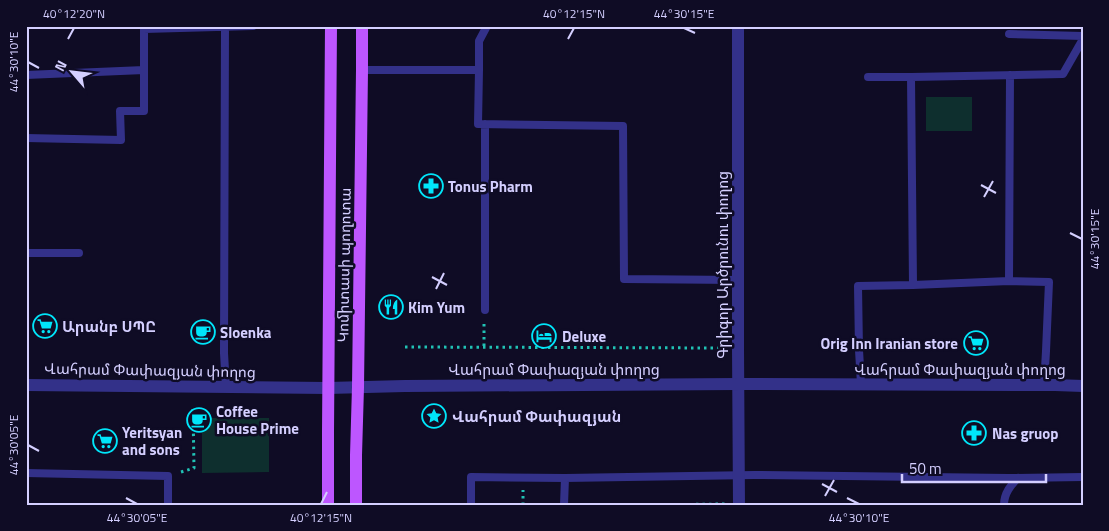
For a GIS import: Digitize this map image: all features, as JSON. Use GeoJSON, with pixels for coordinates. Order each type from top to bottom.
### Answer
{"type":"FeatureCollection","features":[{"type":"Feature","properties":{"kind":"main road","name":"Կոմիտասի պողոտա"},"geometry":{"type":"LineString","coordinates":[[328,505],[331,26]]}},
{"type":"Feature","properties":{"kind":"main road","name":"Կոմիտասի պողոտա"},"geometry":{"type":"LineString","coordinates":[[356,505],[362,26]]}},
{"type":"Feature","properties":{"kind":"street","name":"Գրիգոր Արծրունու փողոց"},"geometry":{"type":"LineString","coordinates":[[738,26],[739,505]]}},
{"type":"Feature","properties":{"kind":"street","name":"Վահրամ Փափազյան փողոց"},"geometry":{"type":"LineString","coordinates":[[26,385],[328,388],[738,384],[1083,386]]}},
{"type":"Feature","properties":{"kind":"lane"},"geometry":{"type":"LineString","coordinates":[[26,138],[121,140],[120,111],[144,111],[144,29],[253,26]]}},
{"type":"Feature","properties":{"kind":"lane"},"geometry":{"type":"LineString","coordinates":[[487,26],[479,41],[478,124],[623,126],[624,279],[738,280]]}},
{"type":"Feature","properties":{"kind":"lane"},"geometry":{"type":"LineString","coordinates":[[225,27],[224,353],[226,387]]}},
{"type":"Feature","properties":{"kind":"lane"},"geometry":{"type":"LineString","coordinates":[[868,77],[1063,74],[1083,38],[1009,34]]}},
{"type":"Feature","properties":{"kind":"lane"},"geometry":{"type":"LineString","coordinates":[[26,74],[144,70]]}},
{"type":"Feature","properties":{"kind":"lane"},"geometry":{"type":"LineString","coordinates":[[362,70],[479,70]]}},
{"type":"Feature","properties":{"kind":"lane"},"geometry":{"type":"LineString","coordinates":[[1009,281],[1010,75]]}},
{"type":"Feature","properties":{"kind":"lane"},"geometry":{"type":"LineString","coordinates":[[911,77],[913,285]]}},
{"type":"Feature","properties":{"kind":"lane"},"geometry":{"type":"LineString","coordinates":[[485,124],[485,310]]}},
{"type":"Feature","properties":{"kind":"lane"},"geometry":{"type":"LineString","coordinates":[[26,253],[79,253]]}},
{"type":"Feature","properties":{"kind":"lane"},"geometry":{"type":"LineString","coordinates":[[861,384],[858,286],[1009,281],[1049,282],[1044,386]]}},
{"type":"Feature","properties":{"kind":"lane"},"geometry":{"type":"LineString","coordinates":[[26,473],[168,476],[168,505]]}},
{"type":"Feature","properties":{"kind":"lane"},"geometry":{"type":"LineString","coordinates":[[471,505],[471,477],[565,478],[739,475],[1083,477]]}},
{"type":"Feature","properties":{"kind":"lane"},"geometry":{"type":"LineString","coordinates":[[564,505],[565,478]]}},
{"type":"Feature","properties":{"kind":"lane"},"geometry":{"type":"LineString","coordinates":[[1004,505],[1007,492],[1018,478]]}},
{"type":"Feature","properties":{"kind":"path"},"geometry":{"type":"LineString","coordinates":[[484,346],[485,310]]}},
{"type":"Feature","properties":{"kind":"path"},"geometry":{"type":"LineString","coordinates":[[405,346],[738,348]]}},
{"type":"Feature","properties":{"kind":"path"},"geometry":{"type":"LineString","coordinates":[[168,476],[194,468],[193,409]]}},
{"type":"Feature","properties":{"kind":"path"},"geometry":{"type":"LineString","coordinates":[[644,505],[716,504]]}},
{"type":"Feature","properties":{"kind":"green space"},"geometry":{"type":"Polygon","coordinates":[[[926,97],[972,97],[972,131],[926,131],[926,97]]]}},
{"type":"Feature","properties":{"kind":"green space"},"geometry":{"type":"Polygon","coordinates":[[[202,418],[269,418],[269,472],[202,473],[202,418]]]}},
{"type":"Feature","properties":{"kind":"place","name":"Tonus Pharm"},"geometry":{"type":"Point","coordinates":[431,186]}},
{"type":"Feature","properties":{"kind":"place","name":"Kim Yum"},"geometry":{"type":"Point","coordinates":[391,307]}},
{"type":"Feature","properties":{"kind":"place","name":"Արանբ ՍՊԸ"},"geometry":{"type":"Point","coordinates":[45,326]}},
{"type":"Feature","properties":{"kind":"place","name":"Sloenka"},"geometry":{"type":"Point","coordinates":[203,332]}},
{"type":"Feature","properties":{"kind":"place","name":"Deluxe"},"geometry":{"type":"Point","coordinates":[544,336]}},
{"type":"Feature","properties":{"kind":"place","name":"Orig Inn Iranian store"},"geometry":{"type":"Point","coordinates":[976,343]}},
{"type":"Feature","properties":{"kind":"place","name":"Վահրամ Փափազյան"},"geometry":{"type":"Point","coordinates":[434,416]}},
{"type":"Feature","properties":{"kind":"place","name":"Coffee House Prime"},"geometry":{"type":"Point","coordinates":[199,420]}},
{"type":"Feature","properties":{"kind":"place","name":"Nas gruop"},"geometry":{"type":"Point","coordinates":[974,433]}},
{"type":"Feature","properties":{"kind":"place","name":"Yeritsyan and sons"},"geometry":{"type":"Point","coordinates":[105,441]}}]}
